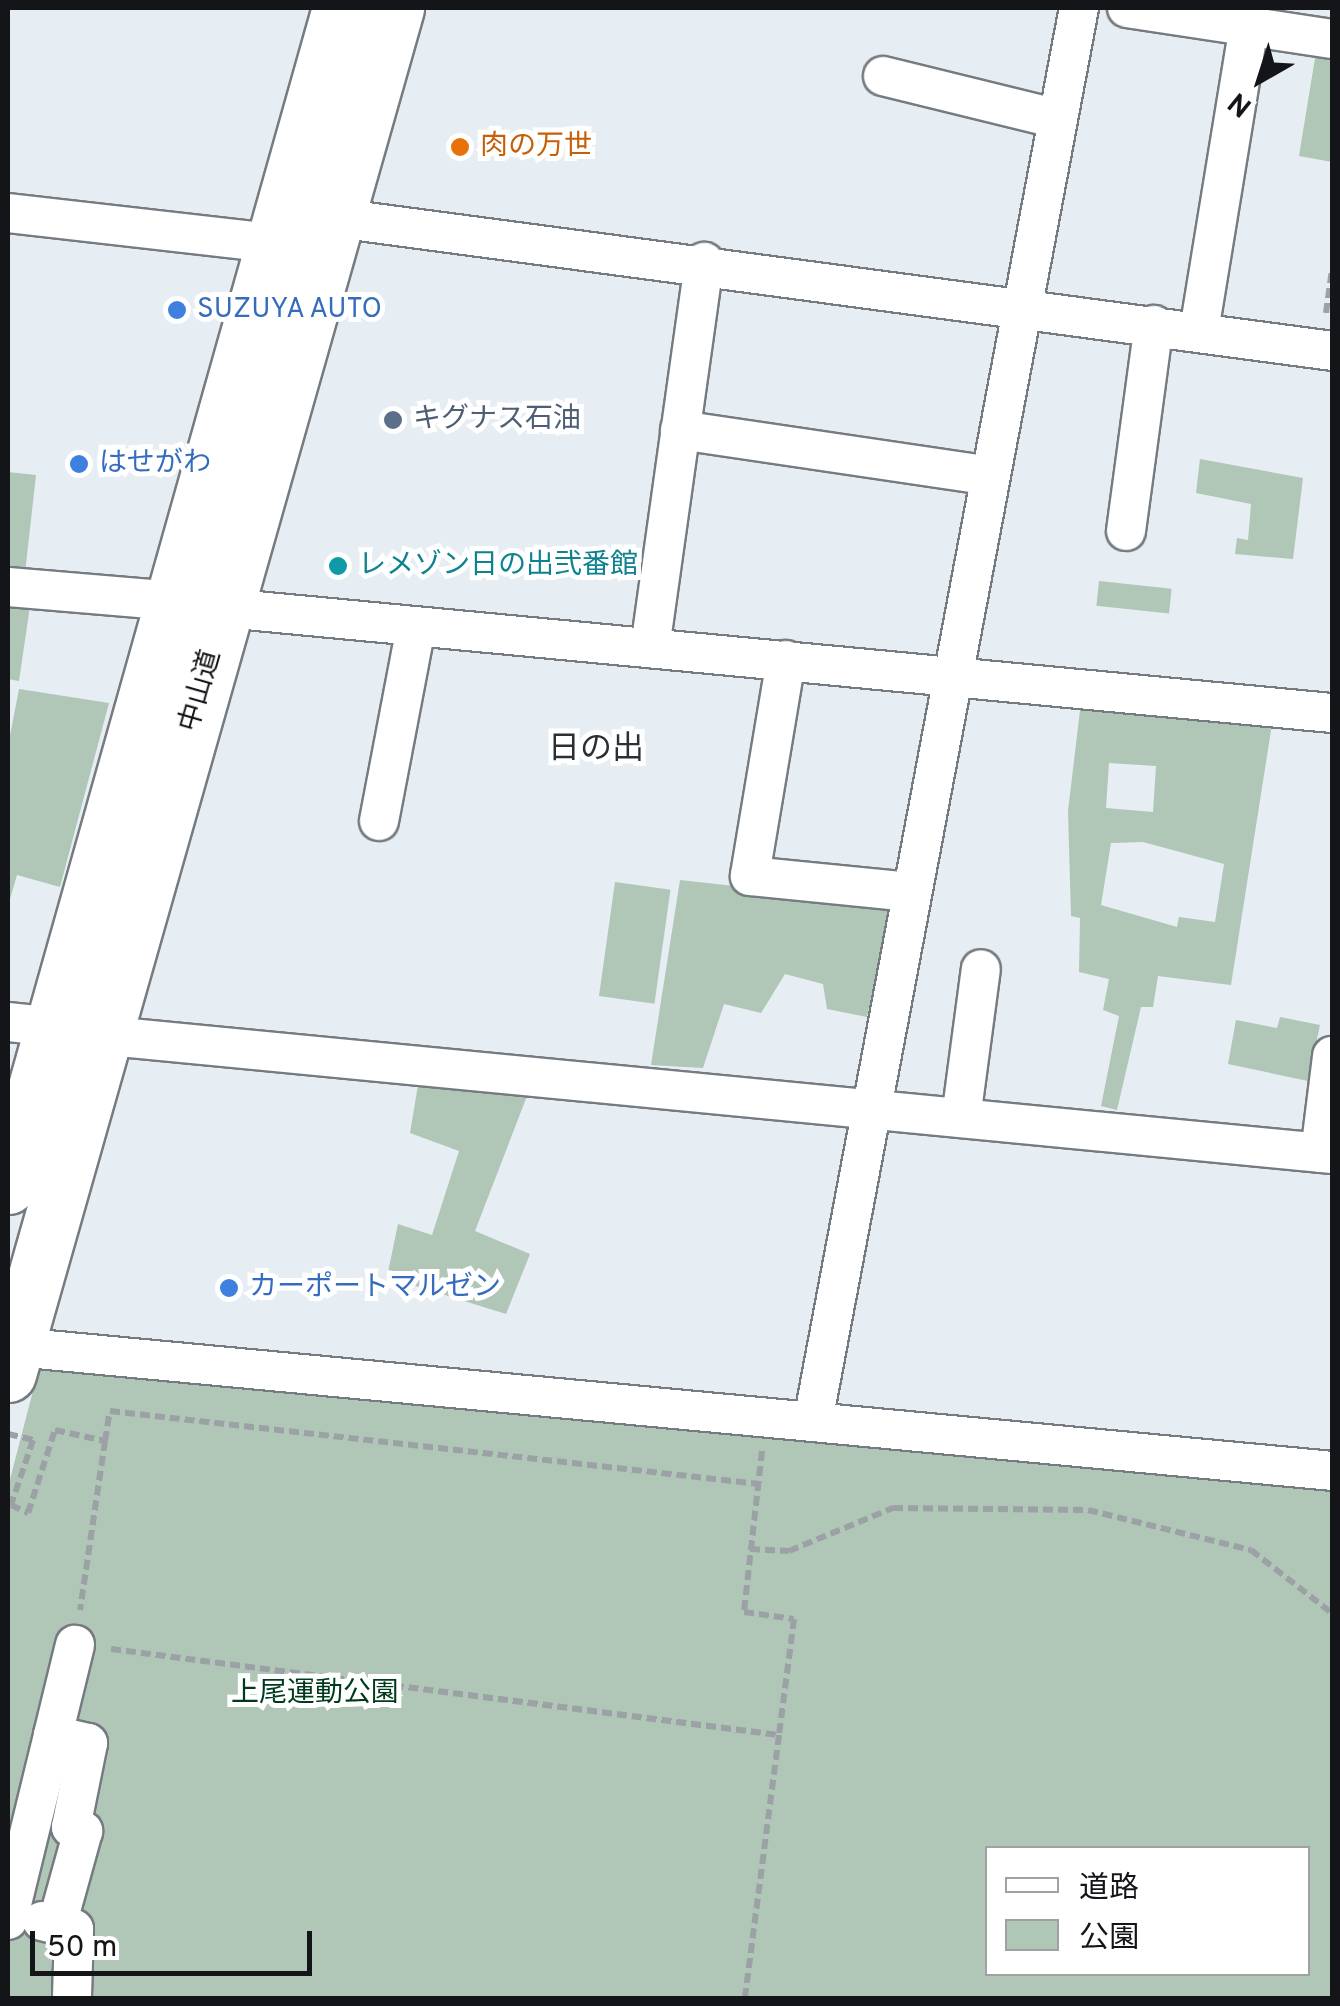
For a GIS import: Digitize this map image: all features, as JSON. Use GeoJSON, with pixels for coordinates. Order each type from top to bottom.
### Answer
{"type":"FeatureCollection","features":[{"type":"Feature","properties":{"kind":"highway","name":"中山道"},"geometry":{"type":"LineString","coordinates":[[201,605],[273,243],[340,8]]}},
{"type":"Feature","properties":{"kind":"highway","name":"中山道"},"geometry":{"type":"LineString","coordinates":[[8,1186],[54,1028],[337,218],[396,8]]}},
{"type":"Feature","properties":{"kind":"highway","name":"中山道"},"geometry":{"type":"LineString","coordinates":[[12,1361],[54,1028]]}},
{"type":"Feature","properties":{"kind":"street"},"geometry":{"type":"LineString","coordinates":[[813,1421],[865,1109],[990,476],[1054,118],[1079,8]]}},
{"type":"Feature","properties":{"kind":"street"},"geometry":{"type":"LineString","coordinates":[[1127,8],[1332,38]]}},
{"type":"Feature","properties":{"kind":"street"},"geometry":{"type":"LineString","coordinates":[[1198,331],[1249,26]]}},
{"type":"Feature","properties":{"kind":"street"},"geometry":{"type":"LineString","coordinates":[[883,76],[1054,118]]}},
{"type":"Feature","properties":{"kind":"street"},"geometry":{"type":"LineString","coordinates":[[8,213],[273,243]]}},
{"type":"Feature","properties":{"kind":"street"},"geometry":{"type":"LineString","coordinates":[[337,218],[704,262],[1332,351]]}},
{"type":"Feature","properties":{"kind":"street"},"geometry":{"type":"LineString","coordinates":[[650,648],[704,262]]}},
{"type":"Feature","properties":{"kind":"street"},"geometry":{"type":"LineString","coordinates":[[1126,531],[1154,324]]}},
{"type":"Feature","properties":{"kind":"street"},"geometry":{"type":"LineString","coordinates":[[680,430],[990,476]]}},
{"type":"Feature","properties":{"kind":"street"},"geometry":{"type":"LineString","coordinates":[[8,587],[1332,713]]}},
{"type":"Feature","properties":{"kind":"street"},"geometry":{"type":"LineString","coordinates":[[379,821],[416,627]]}},
{"type":"Feature","properties":{"kind":"street"},"geometry":{"type":"LineString","coordinates":[[786,660],[750,876],[910,892]]}},
{"type":"Feature","properties":{"kind":"street"},"geometry":{"type":"LineString","coordinates":[[961,1118],[981,969]]}},
{"type":"Feature","properties":{"kind":"street"},"geometry":{"type":"LineString","coordinates":[[54,1028],[1326,1153],[1332,1056]]}},
{"type":"Feature","properties":{"kind":"street"},"geometry":{"type":"LineString","coordinates":[[12,1361],[765,1415],[1332,1471]]}},
{"type":"Feature","properties":{"kind":"street"},"geometry":{"type":"LineString","coordinates":[[72,1998],[74,1929],[8,1915],[75,1645]]}},
{"type":"Feature","properties":{"kind":"street"},"geometry":{"type":"LineString","coordinates":[[53,1734],[88,1743],[71,1827],[84,1832],[58,1924]]}},
{"type":"Feature","properties":{"kind":"path"},"geometry":{"type":"LineString","coordinates":[[758,1484],[110,1411],[75,1645],[779,1735]]}},
{"type":"Feature","properties":{"kind":"path"},"geometry":{"type":"LineString","coordinates":[[745,1998],[794,1619],[744,1612],[765,1415]]}},
{"type":"Feature","properties":{"kind":"path"},"geometry":{"type":"LineString","coordinates":[[8,1434],[28,1439],[12,1505],[28,1513],[55,1430],[105,1441]]}},
{"type":"Feature","properties":{"kind":"path"},"geometry":{"type":"LineString","coordinates":[[750,1549],[789,1550],[893,1508],[1088,1510],[1251,1550],[1332,1612]]}},
{"type":"Feature","properties":{"kind":"green space"},"geometry":{"type":"Polygon","coordinates":[[[1316,52],[1332,55],[1332,162],[1299,156],[1316,52]]]}},
{"type":"Feature","properties":{"kind":"green space"},"geometry":{"type":"Polygon","coordinates":[[[1200,459],[1303,478],[1293,559],[1235,554],[1237,538],[1248,540],[1251,504],[1196,493],[1200,459]]]}},
{"type":"Feature","properties":{"kind":"green space"},"geometry":{"type":"Polygon","coordinates":[[[8,472],[36,475],[24,582],[8,580],[8,472]]]}},
{"type":"Feature","properties":{"kind":"green space"},"geometry":{"type":"Polygon","coordinates":[[[1099,581],[1172,589],[1169,613],[1096,606],[1099,581]]]}},
{"type":"Feature","properties":{"kind":"green space"},"geometry":{"type":"Polygon","coordinates":[[[8,603],[30,606],[19,681],[8,679],[8,603]]]}},
{"type":"Feature","properties":{"kind":"green space"},"geometry":{"type":"Polygon","coordinates":[[[19,689],[109,703],[60,887],[17,875],[8,906],[8,746],[19,689]]]}},
{"type":"Feature","properties":{"kind":"green space"},"geometry":{"type":"Polygon","coordinates":[[[1081,702],[1272,724],[1231,985],[1158,976],[1153,1007],[1141,1007],[1117,1110],[1101,1106],[1119,1016],[1103,1010],[1109,979],[1079,972],[1080,918],[1071,916],[1068,811],[1081,702]],[[1109,763],[1106,808],[1153,812],[1156,766],[1109,763]],[[1143,842],[1111,843],[1101,905],[1177,927],[1179,917],[1215,922],[1224,864],[1143,842]]]}},
{"type":"Feature","properties":{"kind":"green space"},"geometry":{"type":"Polygon","coordinates":[[[680,880],[881,902],[889,914],[867,1017],[827,1009],[823,984],[785,974],[761,1013],[724,1004],[703,1068],[651,1065],[680,880]]]}},
{"type":"Feature","properties":{"kind":"green space"},"geometry":{"type":"Polygon","coordinates":[[[615,882],[670,890],[654,1004],[599,996],[615,882]]]}},
{"type":"Feature","properties":{"kind":"green space"},"geometry":{"type":"Polygon","coordinates":[[[1280,1017],[1320,1025],[1308,1081],[1228,1064],[1236,1020],[1277,1028],[1280,1017]]]}},
{"type":"Feature","properties":{"kind":"green space"},"geometry":{"type":"Polygon","coordinates":[[[419,1079],[527,1096],[475,1231],[530,1254],[506,1314],[387,1277],[398,1224],[432,1235],[459,1151],[410,1133],[419,1079]]]}},
{"type":"Feature","properties":{"kind":"green space","name":"上尾運動公園"},"geometry":{"type":"Polygon","coordinates":[[[40,1364],[1332,1483],[1332,1998],[8,1998],[8,1487],[40,1364]]]}},
{"type":"Feature","properties":{"kind":"place","name":"肉の万世"},"geometry":{"type":"Point","coordinates":[460,147]}},
{"type":"Feature","properties":{"kind":"place","name":"SUZUYA AUTO"},"geometry":{"type":"Point","coordinates":[177,310]}},
{"type":"Feature","properties":{"kind":"place","name":"キグナス石油"},"geometry":{"type":"Point","coordinates":[393,420]}},
{"type":"Feature","properties":{"kind":"place","name":"はせがわ"},"geometry":{"type":"Point","coordinates":[79,464]}},
{"type":"Feature","properties":{"kind":"place","name":"レメゾン日の出弐番館"},"geometry":{"type":"Point","coordinates":[338,566]}},
{"type":"Feature","properties":{"kind":"place","name":"カーポートマルゼン"},"geometry":{"type":"Point","coordinates":[229,1288]}},
{"type":"Feature","properties":{"kind":"district","name":"日の出"},"geometry":{"type":"Point","coordinates":[596,750]}}]}
